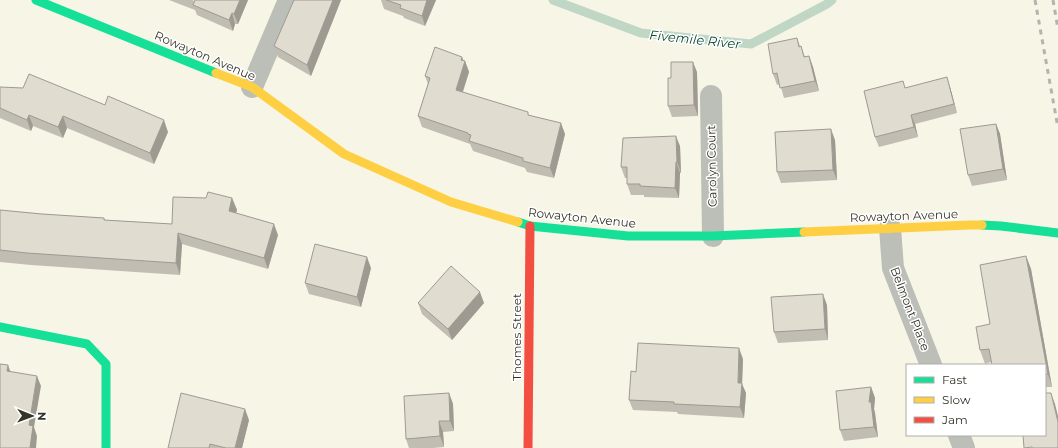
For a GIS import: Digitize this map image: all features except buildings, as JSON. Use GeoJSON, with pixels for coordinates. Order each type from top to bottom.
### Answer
{"type":"FeatureCollection","features":[{"type":"Feature","properties":{"kind":"street","name":"Rowayton Avenue"},"geometry":{"type":"LineString","coordinates":[[36,0],[252,87],[344,154],[451,202],[530,226],[628,236],[713,236],[970,225],[1001,226],[1058,233]]}},
{"type":"Feature","properties":{"kind":"street"},"geometry":{"type":"LineString","coordinates":[[252,87],[289,0]]}},
{"type":"Feature","properties":{"kind":"street","name":"Carolyn Court"},"geometry":{"type":"LineString","coordinates":[[711,96],[713,236]]}},
{"type":"Feature","properties":{"kind":"street","name":"Thomes Street"},"geometry":{"type":"LineString","coordinates":[[528,448],[530,226]]}},
{"type":"Feature","properties":{"kind":"street","name":"Belmont Place"},"geometry":{"type":"LineString","coordinates":[[890,228],[893,268],[931,364]]}},
{"type":"Feature","properties":{"kind":"street"},"geometry":{"type":"LineString","coordinates":[[0,327],[87,344],[106,364],[106,448]]}},
{"type":"Feature","properties":{"kind":"street"},"geometry":{"type":"LineString","coordinates":[[959,436],[964,448]]}},
{"type":"Feature","properties":{"kind":"waterway","name":"Fivemile River"},"geometry":{"type":"LineString","coordinates":[[553,0],[641,33],[751,44],[832,0]]}},
{"type":"Feature","properties":{"kind":"railway"},"geometry":{"type":"LineString","coordinates":[[1035,0],[1058,128]]}},
{"type":"Feature","properties":{"kind":"railway"},"geometry":{"type":"LineString","coordinates":[[1053,0],[1058,29]]}},
{"type":"Feature","properties":{"kind":"traffic: fast"},"geometry":{"type":"LineString","coordinates":[[36,0],[216,73]]}},
{"type":"Feature","properties":{"kind":"traffic: fast"},"geometry":{"type":"LineString","coordinates":[[518,222],[530,226],[628,236],[713,236],[804,232]]}},
{"type":"Feature","properties":{"kind":"traffic: fast"},"geometry":{"type":"LineString","coordinates":[[982,225],[1058,233]]}},
{"type":"Feature","properties":{"kind":"traffic: fast"},"geometry":{"type":"LineString","coordinates":[[0,327],[87,344],[106,364],[106,448]]}},
{"type":"Feature","properties":{"kind":"traffic: slow"},"geometry":{"type":"LineString","coordinates":[[216,73],[252,87],[344,154],[451,202],[518,222]]}},
{"type":"Feature","properties":{"kind":"traffic: slow"},"geometry":{"type":"LineString","coordinates":[[804,232],[982,225]]}},
{"type":"Feature","properties":{"kind":"traffic: jam"},"geometry":{"type":"LineString","coordinates":[[528,448],[530,226]]}}]}
